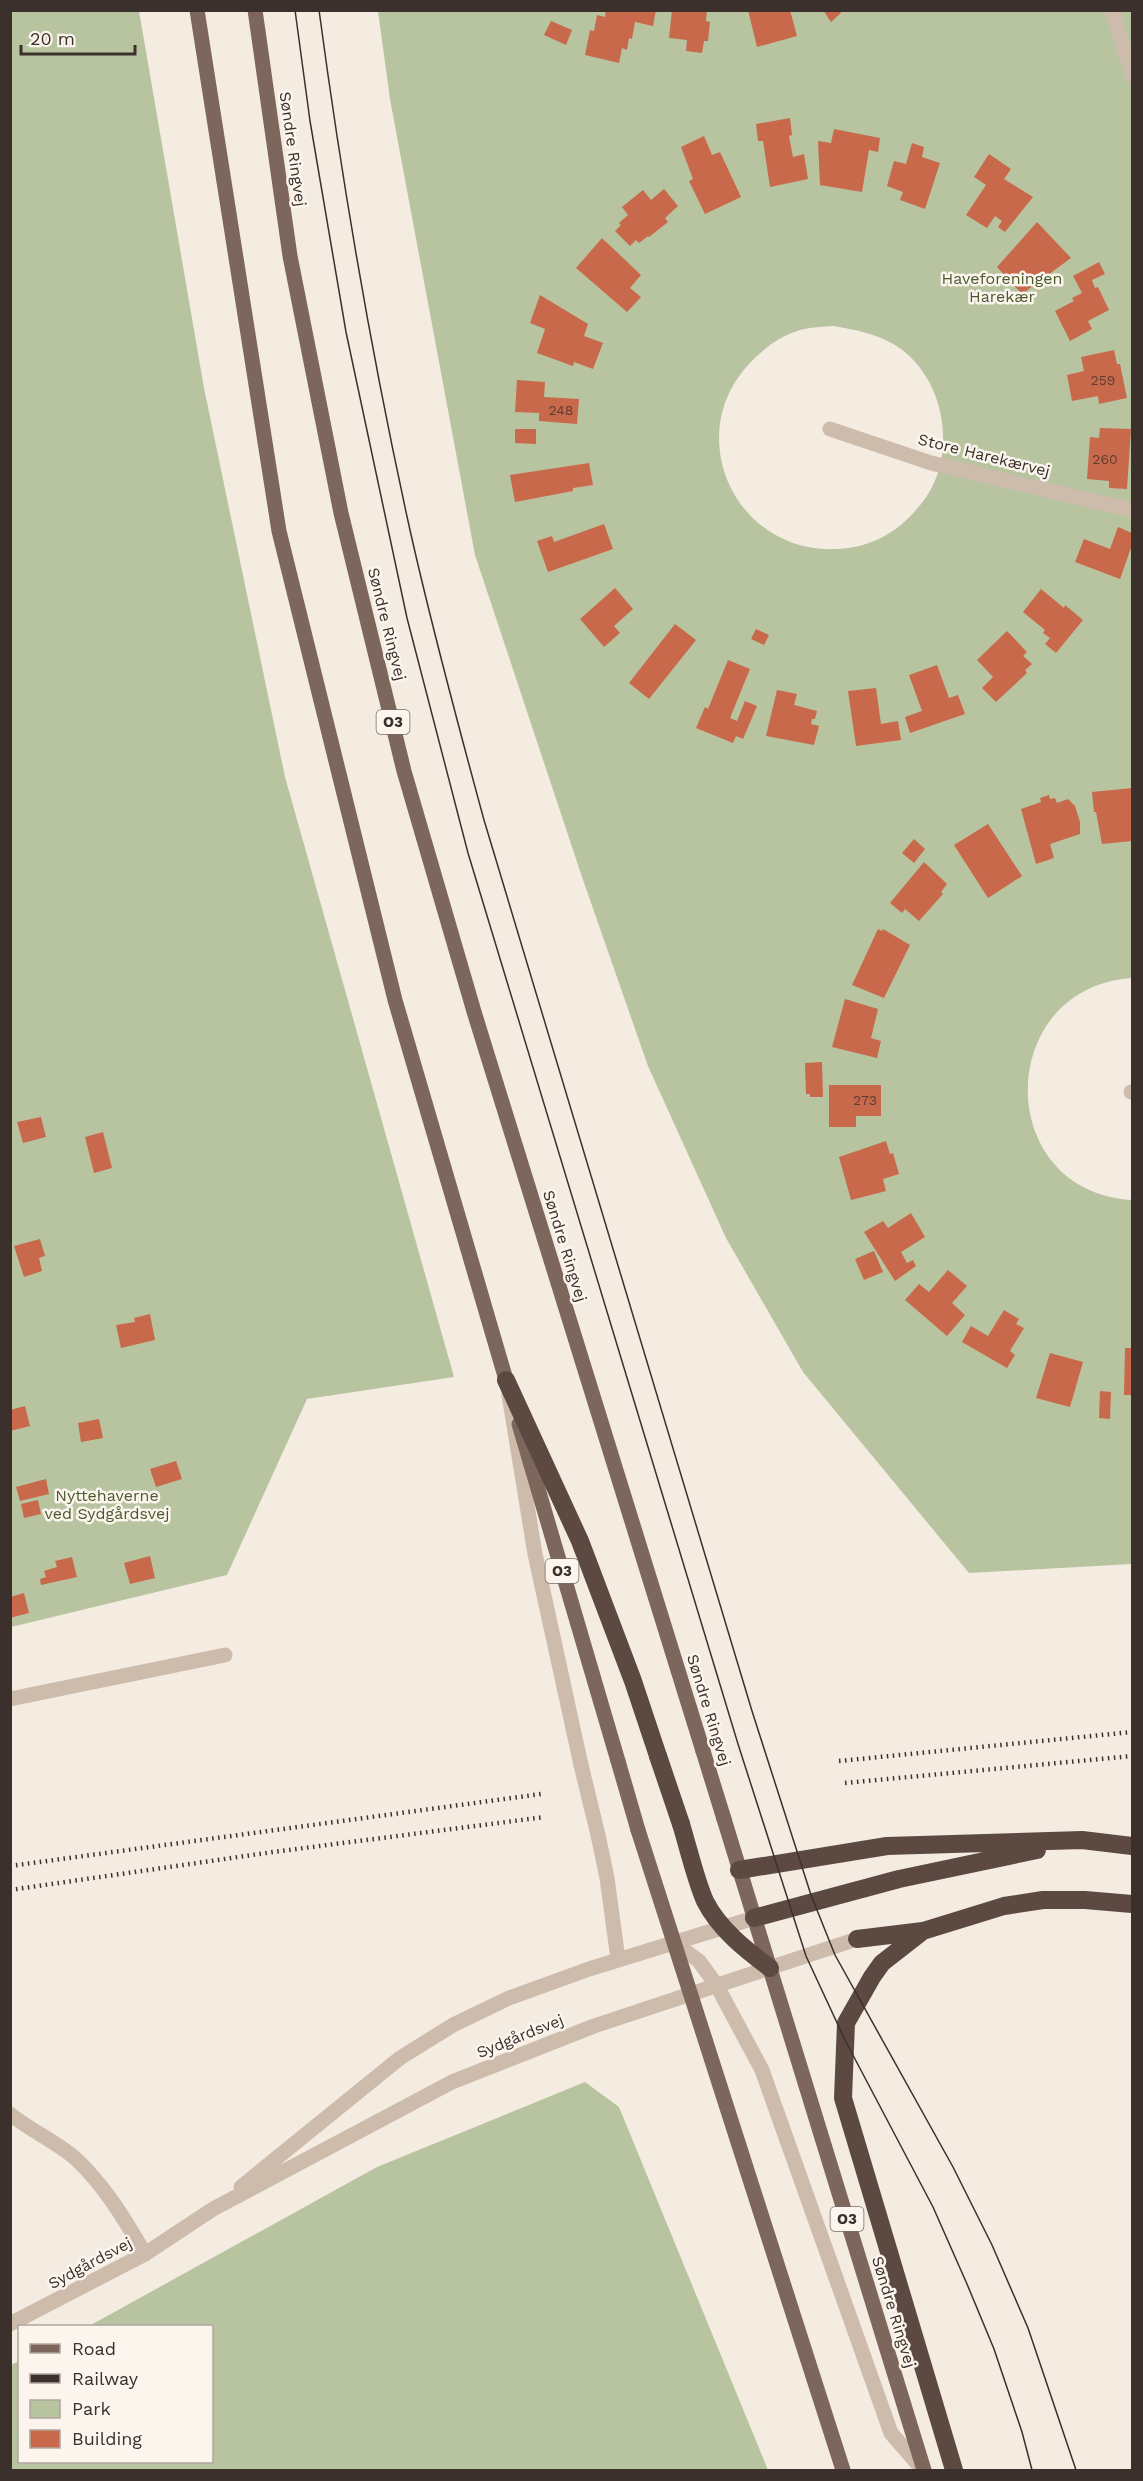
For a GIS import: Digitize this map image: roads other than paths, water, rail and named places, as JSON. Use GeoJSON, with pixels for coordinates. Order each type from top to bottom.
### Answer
{"type":"FeatureCollection","features":[{"type":"Feature","properties":{"kind":"highway"},"geometry":{"type":"LineString","coordinates":[[506,1380],[580,1541],[633,1681],[705,1901],[723,1926],[745,1950],[770,1968]]}},
{"type":"Feature","properties":{"kind":"highway"},"geometry":{"type":"LineString","coordinates":[[754,1918],[899,1879],[1082,1840]]}},
{"type":"Feature","properties":{"kind":"highway"},"geometry":{"type":"LineString","coordinates":[[739,1870],[887,1846],[1082,1840],[1132,1846]]}},
{"type":"Feature","properties":{"kind":"highway"},"geometry":{"type":"LineString","coordinates":[[857,1939],[923,1931],[1004,1906],[1043,1900],[1085,1900],[1132,1904]]}},
{"type":"Feature","properties":{"kind":"highway"},"geometry":{"type":"LineString","coordinates":[[923,1931],[882,1963],[846,2023],[843,2098],[954,2470]]}},
{"type":"Feature","properties":{"kind":"main road","name":"O3"},"geometry":{"type":"LineString","coordinates":[[197,10],[279,531],[395,1000],[638,1830],[843,2470]]}},
{"type":"Feature","properties":{"kind":"main road","name":"Søndre Ringvej"},"geometry":{"type":"LineString","coordinates":[[255,10],[290,256],[341,513],[404,771],[475,1015],[924,2470]]}},
{"type":"Feature","properties":{"kind":"street"},"geometry":{"type":"LineString","coordinates":[[1112,10],[1132,75]]}},
{"type":"Feature","properties":{"kind":"street","name":"Store Harekærvej"},"geometry":{"type":"LineString","coordinates":[[830,429],[931,463],[1132,510]]}},
{"type":"Feature","properties":{"kind":"street"},"geometry":{"type":"LineString","coordinates":[[506,1380],[535,1554],[607,1878],[618,1959]]}},
{"type":"Feature","properties":{"kind":"street"},"geometry":{"type":"LineString","coordinates":[[10,1699],[225,1655]]}},
{"type":"Feature","properties":{"kind":"street","name":"Sydgårdsvej"},"geometry":{"type":"LineString","coordinates":[[10,2324],[146,2254],[213,2209],[400,2058],[444,2031],[509,1998],[618,1959],[754,1918]]}},
{"type":"Feature","properties":{"kind":"street","name":"Sydgårdsvej"},"geometry":{"type":"LineString","coordinates":[[213,2209],[452,2082],[594,2026],[857,1939]]}},
{"type":"Feature","properties":{"kind":"street"},"geometry":{"type":"LineString","coordinates":[[673,1942],[699,1961],[717,1986],[762,2070],[891,2433],[924,2470]]}},
{"type":"Feature","properties":{"kind":"street"},"geometry":{"type":"LineString","coordinates":[[10,2114],[26,2127],[76,2158],[117,2206],[146,2254]]}},
{"type":"Feature","properties":{"kind":"tram line"},"geometry":{"type":"LineString","coordinates":[[295,10],[310,121],[346,332],[407,618],[468,853],[738,1744],[806,1956],[845,2040],[933,2207],[967,2284],[994,2349],[1022,2432],[1032,2470]]}},
{"type":"Feature","properties":{"kind":"tram line"},"geometry":{"type":"LineString","coordinates":[[319,10],[337,139],[394,458],[454,708],[484,820],[752,1711],[811,1895],[835,1955],[953,2167],[992,2245],[1028,2328],[1076,2470]]}},
{"type":"Feature","properties":{"kind":"railway"},"geometry":{"type":"LineString","coordinates":[[839,1761],[1132,1732]]}},
{"type":"Feature","properties":{"kind":"railway"},"geometry":{"type":"LineString","coordinates":[[845,1783],[1132,1756]]}},
{"type":"Feature","properties":{"kind":"railway"},"geometry":{"type":"LineString","coordinates":[[10,1866],[541,1794]]}},
{"type":"Feature","properties":{"kind":"railway"},"geometry":{"type":"LineString","coordinates":[[10,1890],[273,1852],[545,1817]]}},
{"type":"Feature","properties":{"kind":"park label","name":"Haveforeningen Harekær"},"geometry":{"type":"Point","coordinates":[1002,287]}},
{"type":"Feature","properties":{"kind":"park label","name":"Nyttehaverne ved Sydgårdsvej"},"geometry":{"type":"Point","coordinates":[107,1504]}}]}
